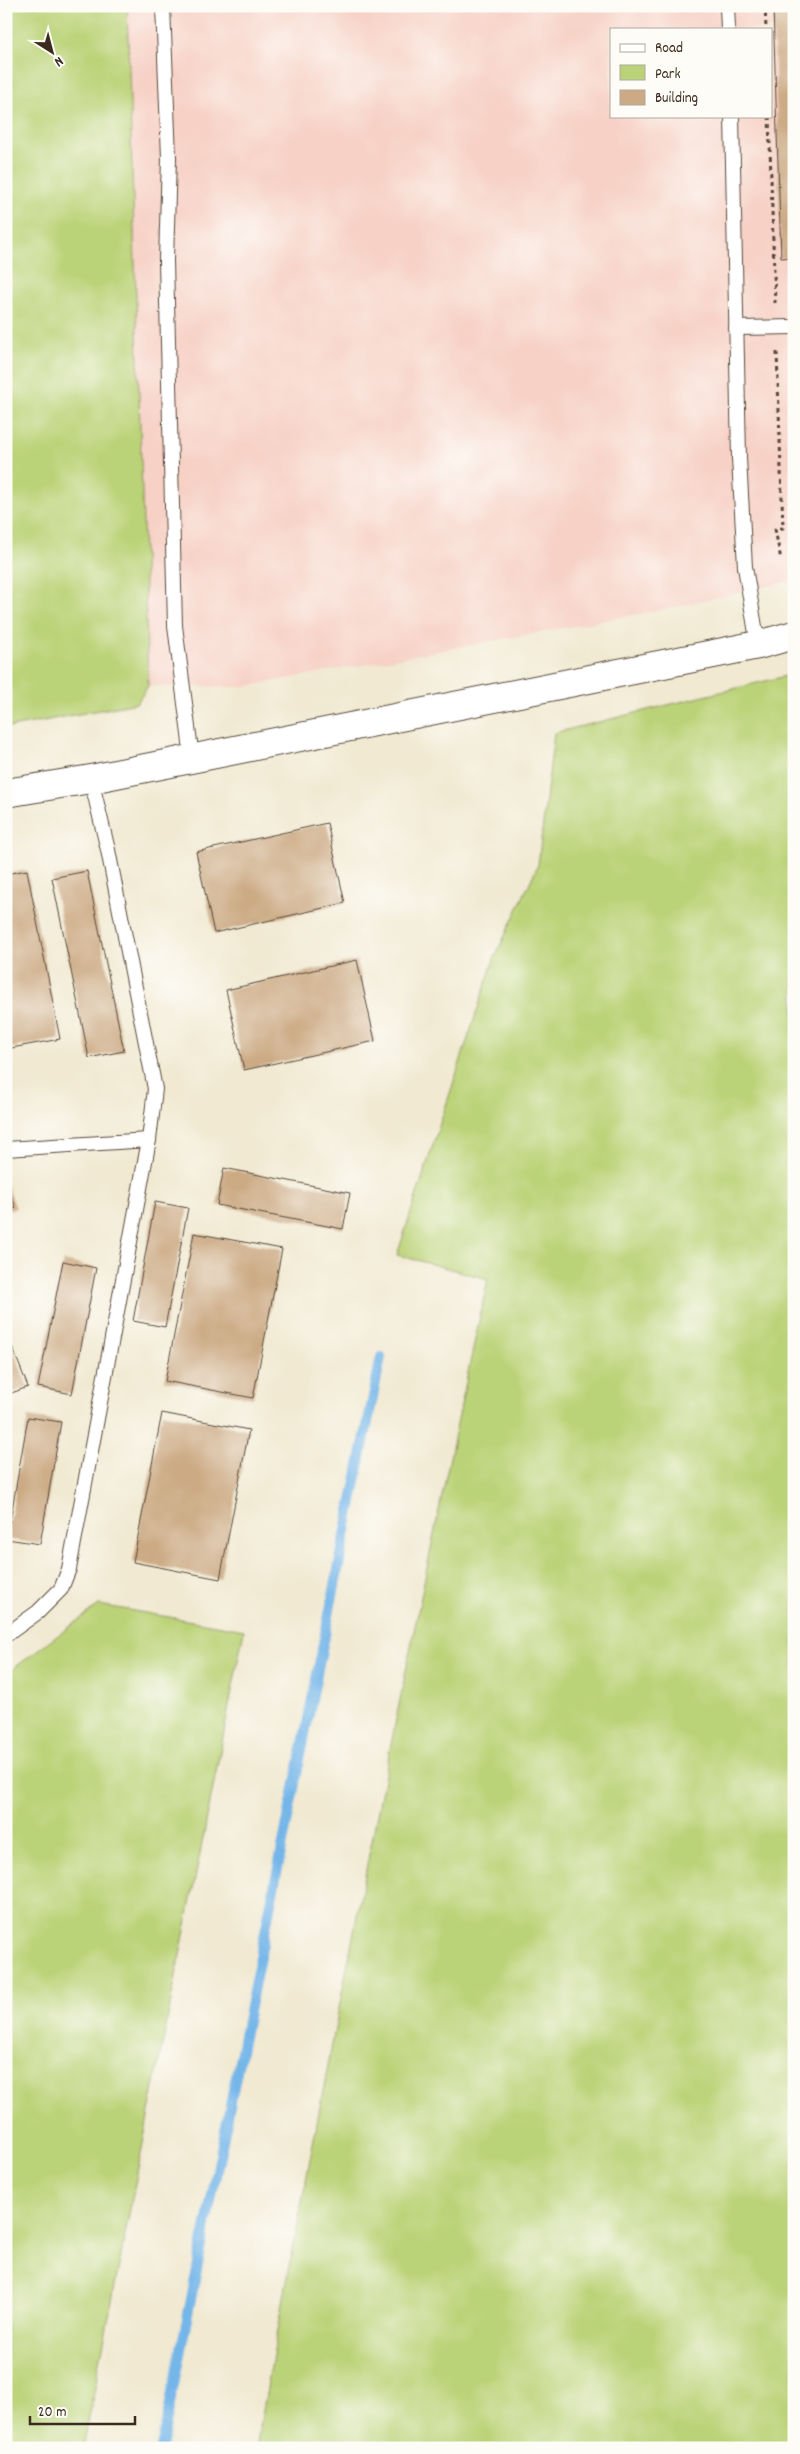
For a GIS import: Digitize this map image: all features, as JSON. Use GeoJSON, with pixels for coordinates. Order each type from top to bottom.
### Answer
{"type":"FeatureCollection","features":[{"type":"Feature","properties":{"kind":"street"},"geometry":{"type":"LineString","coordinates":[[6,793],[92,778],[758,645],[794,635]]}},
{"type":"Feature","properties":{"kind":"lane"},"geometry":{"type":"LineString","coordinates":[[163,6],[169,158],[166,262],[175,626],[192,758]]}},
{"type":"Feature","properties":{"kind":"lane"},"geometry":{"type":"LineString","coordinates":[[727,6],[728,28]]}},
{"type":"Feature","properties":{"kind":"lane"},"geometry":{"type":"LineString","coordinates":[[732,118],[739,458],[745,567],[758,645]]}},
{"type":"Feature","properties":{"kind":"lane"},"geometry":{"type":"LineString","coordinates":[[736,328],[794,327]]}},
{"type":"Feature","properties":{"kind":"lane"},"geometry":{"type":"LineString","coordinates":[[6,1635],[38,1612],[61,1589],[69,1568],[149,1140],[155,1089],[92,778]]}},
{"type":"Feature","properties":{"kind":"lane"},"geometry":{"type":"LineString","coordinates":[[6,1150],[149,1140]]}},
{"type":"Feature","properties":{"kind":"path"},"geometry":{"type":"LineString","coordinates":[[765,6],[766,28]]}},
{"type":"Feature","properties":{"kind":"shaded area"},"geometry":{"type":"Polygon","coordinates":[[[127,6],[794,6],[794,580],[676,607],[243,687],[148,686],[127,6]]]}},
{"type":"Feature","properties":{"kind":"green space"},"geometry":{"type":"Polygon","coordinates":[[[6,6],[127,6],[148,686],[137,703],[6,728],[6,6]]]}},
{"type":"Feature","properties":{"kind":"green space"},"geometry":{"type":"Polygon","coordinates":[[[794,674],[794,2448],[256,2448],[368,1862],[426,1570],[488,1279],[397,1255],[494,959],[538,865],[554,733],[794,674]]]}},
{"type":"Feature","properties":{"kind":"green space"},"geometry":{"type":"Polygon","coordinates":[[[99,1605],[244,1630],[83,2448],[6,2448],[6,1674],[99,1605]]]}},
{"type":"Feature","properties":{"kind":"building"},"geometry":{"type":"Polygon","coordinates":[[[773,6],[794,6],[794,257],[781,258],[773,6]]]}},
{"type":"Feature","properties":{"kind":"building"},"geometry":{"type":"Polygon","coordinates":[[[327,823],[345,903],[214,933],[196,852],[327,823]]]}},
{"type":"Feature","properties":{"kind":"building"},"geometry":{"type":"Polygon","coordinates":[[[27,870],[60,1039],[6,1049],[6,874],[27,870]]]}},
{"type":"Feature","properties":{"kind":"building"},"geometry":{"type":"Polygon","coordinates":[[[87,871],[124,1051],[89,1058],[52,878],[87,871]]]}},
{"type":"Feature","properties":{"kind":"building"},"geometry":{"type":"Polygon","coordinates":[[[357,960],[375,1041],[244,1070],[226,990],[357,960]]]}},
{"type":"Feature","properties":{"kind":"building"},"geometry":{"type":"Polygon","coordinates":[[[224,1168],[350,1193],[343,1229],[217,1205],[224,1168]]]}},
{"type":"Feature","properties":{"kind":"building"},"geometry":{"type":"Polygon","coordinates":[[[6,1183],[16,1208],[6,1211],[6,1183]]]}},
{"type":"Feature","properties":{"kind":"building"},"geometry":{"type":"Polygon","coordinates":[[[155,1202],[188,1208],[165,1327],[133,1321],[155,1202]]]}},
{"type":"Feature","properties":{"kind":"building"},"geometry":{"type":"Polygon","coordinates":[[[194,1233],[282,1249],[253,1398],[165,1381],[194,1233]]]}},
{"type":"Feature","properties":{"kind":"building"},"geometry":{"type":"Polygon","coordinates":[[[63,1261],[96,1268],[72,1394],[38,1387],[63,1261]]]}},
{"type":"Feature","properties":{"kind":"building"},"geometry":{"type":"Polygon","coordinates":[[[6,1331],[28,1387],[6,1395],[6,1331]]]}},
{"type":"Feature","properties":{"kind":"building"},"geometry":{"type":"Polygon","coordinates":[[[162,1413],[249,1430],[220,1579],[133,1562],[162,1413]]]}},
{"type":"Feature","properties":{"kind":"building"},"geometry":{"type":"Polygon","coordinates":[[[28,1417],[61,1422],[40,1544],[7,1539],[28,1417]]]}},
{"type":"Feature","properties":{"kind":"waterway"},"geometry":{"type":"LineString","coordinates":[[161,2448],[381,1357]]}}]}
